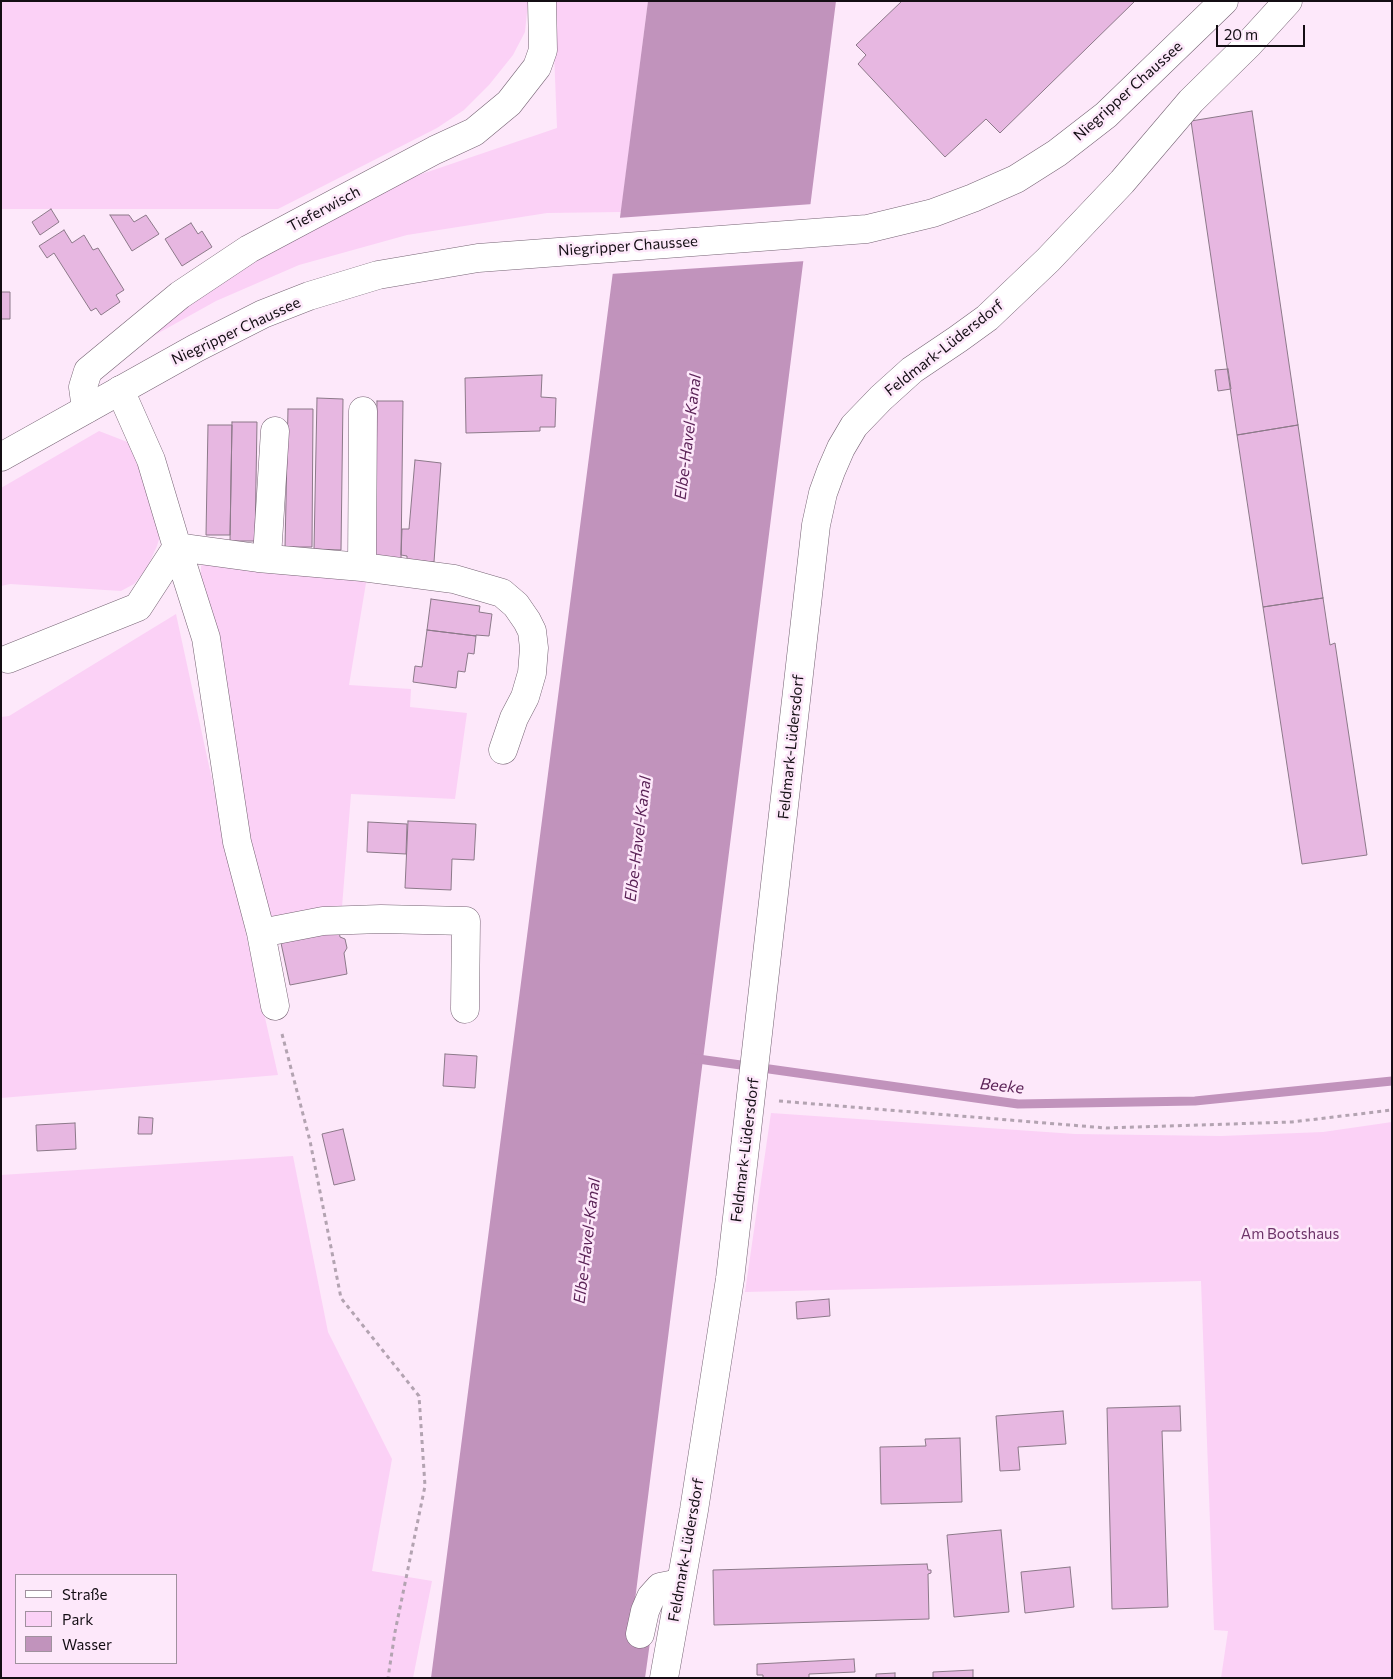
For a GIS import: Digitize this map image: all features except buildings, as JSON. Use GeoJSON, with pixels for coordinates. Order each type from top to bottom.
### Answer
{"type":"FeatureCollection","features":[{"type":"Feature","properties":{"kind":"street","name":"Tieferwisch"},"geometry":{"type":"LineString","coordinates":[[86,409],[83,387],[88,371],[180,295],[249,249],[435,150],[474,132],[509,103],[537,67],[543,50],[542,1]]}},
{"type":"Feature","properties":{"kind":"street","name":"Niegripper Chaussee"},"geometry":{"type":"LineString","coordinates":[[1,457],[196,348],[263,314],[310,296],[378,275],[478,258],[838,232],[875,227],[933,213],[1016,179],[1057,153],[1106,115],[1224,1]]}},
{"type":"Feature","properties":{"kind":"street","name":"Feldmark-Lüdersdorf"},"geometry":{"type":"LineString","coordinates":[[664,1678],[694,1510],[730,1279],[816,525],[830,471],[854,426],[881,398],[912,370],[987,318],[1048,260],[1122,182],[1192,101],[1248,45],[1288,1]]}},
{"type":"Feature","properties":{"kind":"street"},"geometry":{"type":"LineString","coordinates":[[120,390],[151,460],[206,638],[238,842],[261,933],[275,1006]]}},
{"type":"Feature","properties":{"kind":"street"},"geometry":{"type":"LineString","coordinates":[[362,567],[363,410]]}},
{"type":"Feature","properties":{"kind":"street"},"geometry":{"type":"LineString","coordinates":[[267,557],[275,431]]}},
{"type":"Feature","properties":{"kind":"street"},"geometry":{"type":"LineString","coordinates":[[178,547],[258,558],[267,557],[362,567],[454,579],[502,593],[516,606],[527,621],[532,632],[534,648],[532,674],[525,697],[514,718],[502,750]]}},
{"type":"Feature","properties":{"kind":"street"},"geometry":{"type":"LineString","coordinates":[[8,660],[138,607],[178,547]]}},
{"type":"Feature","properties":{"kind":"street"},"geometry":{"type":"LineString","coordinates":[[261,933],[323,921],[381,919],[466,921],[465,1009]]}},
{"type":"Feature","properties":{"kind":"street"},"geometry":{"type":"LineString","coordinates":[[640,1634],[645,1611],[651,1597],[660,1587],[680,1583]]}},
{"type":"Feature","properties":{"kind":"path"},"geometry":{"type":"LineString","coordinates":[[275,1006],[310,1141],[341,1298],[419,1396],[425,1486],[395,1632],[388,1678]]}},
{"type":"Feature","properties":{"kind":"path"},"geometry":{"type":"LineString","coordinates":[[752,1092],[1106,1128],[1292,1122],[1392,1110]]}},
{"type":"Feature","properties":{"kind":"green space"},"geometry":{"type":"Polygon","coordinates":[[[1,1],[528,2],[525,32],[513,55],[489,85],[464,110],[437,128],[278,209],[1,209],[1,1]]]}},
{"type":"Feature","properties":{"kind":"green space"},"geometry":{"type":"Polygon","coordinates":[[[552,1],[648,1],[621,212],[547,213],[407,235],[299,265],[216,301],[128,350],[156,326],[244,265],[401,181],[557,128],[552,1]]]}},
{"type":"Feature","properties":{"kind":"green space"},"geometry":{"type":"Polygon","coordinates":[[[99,431],[130,443],[136,457],[161,533],[147,568],[134,584],[121,591],[10,584],[1,586],[1,488],[99,431]]]}},
{"type":"Feature","properties":{"kind":"green space"},"geometry":{"type":"Polygon","coordinates":[[[205,562],[367,577],[349,685],[411,689],[410,707],[467,713],[455,799],[351,794],[342,907],[270,918],[259,896],[201,576],[201,566],[205,562]]]}},
{"type":"Feature","properties":{"kind":"green space"},"geometry":{"type":"Polygon","coordinates":[[[176,614],[278,1075],[1,1098],[1,717],[9,716],[176,614]]]}},
{"type":"Feature","properties":{"kind":"green space","name":"Am Bootshaus"},"geometry":{"type":"Polygon","coordinates":[[[771,1113],[1075,1134],[1221,1136],[1323,1132],[1392,1122],[1392,1678],[1221,1678],[1228,1631],[1214,1630],[1201,1281],[745,1292],[771,1113]]]}},
{"type":"Feature","properties":{"kind":"green space"},"geometry":{"type":"Polygon","coordinates":[[[293,1156],[328,1332],[392,1459],[372,1571],[432,1581],[413,1678],[1,1678],[1,1175],[293,1156]]]}},
{"type":"Feature","properties":{"kind":"water","name":"Elbe-Havel-Kanal"},"geometry":{"type":"Polygon","coordinates":[[[648,1],[836,1],[631,1632],[651,1635],[645,1678],[431,1678],[648,1]]]}},
{"type":"Feature","properties":{"kind":"pier"},"geometry":{"type":"Polygon","coordinates":[[[813,204],[806,261],[610,274],[617,218],[813,204]]]}},
{"type":"Feature","properties":{"kind":"waterway","name":"Beeke"},"geometry":{"type":"LineString","coordinates":[[691,1058],[1018,1104],[1195,1101],[1392,1081]]}}]}
